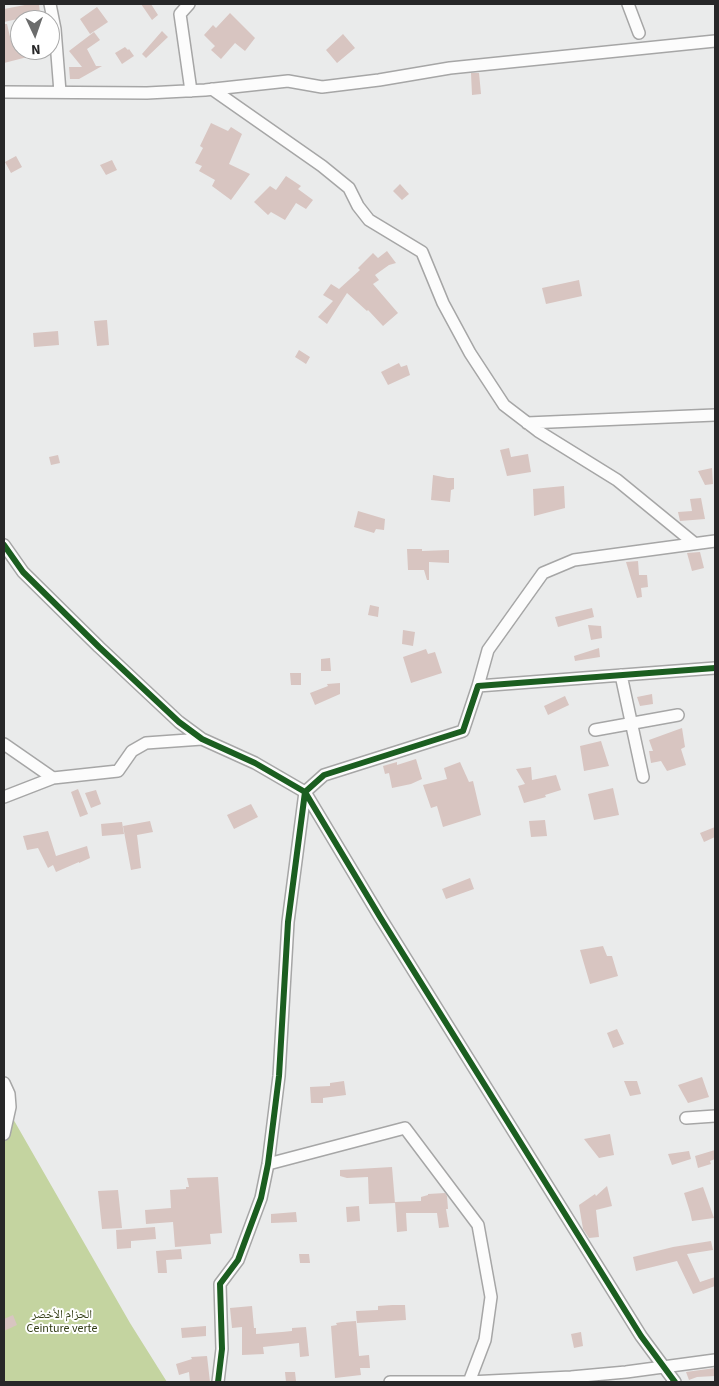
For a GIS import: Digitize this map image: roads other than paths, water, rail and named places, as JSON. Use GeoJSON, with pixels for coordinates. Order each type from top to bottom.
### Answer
{"type":"FeatureCollection","features":[{"type":"Feature","properties":{"kind":"street"},"geometry":{"type":"LineString","coordinates":[[50,4],[55,29],[60,92]]}},
{"type":"Feature","properties":{"kind":"street"},"geometry":{"type":"LineString","coordinates":[[189,4],[180,14],[190,91]]}},
{"type":"Feature","properties":{"kind":"street"},"geometry":{"type":"LineString","coordinates":[[628,4],[640,32]]}},
{"type":"Feature","properties":{"kind":"street"},"geometry":{"type":"LineString","coordinates":[[4,92],[147,93],[190,91],[288,81],[322,87],[450,68],[715,41]]}},
{"type":"Feature","properties":{"kind":"street"},"geometry":{"type":"LineString","coordinates":[[212,89],[322,166],[349,188],[368,220],[422,252],[443,302],[470,353],[504,405],[538,431],[617,480],[694,543]]}},
{"type":"Feature","properties":{"kind":"street"},"geometry":{"type":"LineString","coordinates":[[527,423],[715,415]]}},
{"type":"Feature","properties":{"kind":"street"},"geometry":{"type":"LineString","coordinates":[[218,1382],[222,1349],[220,1284],[238,1260],[262,1198],[268,1164],[279,1076],[288,922],[305,792],[320,779],[463,731],[488,650],[543,573],[574,560],[715,541]]}},
{"type":"Feature","properties":{"kind":"street"},"geometry":{"type":"LineString","coordinates":[[4,545],[23,572],[99,647],[180,722],[202,739],[255,762],[305,792],[380,917],[641,1336],[675,1382]]}},
{"type":"Feature","properties":{"kind":"street"},"geometry":{"type":"LineString","coordinates":[[478,686],[715,668]]}},
{"type":"Feature","properties":{"kind":"street"},"geometry":{"type":"LineString","coordinates":[[621,675],[643,777]]}},
{"type":"Feature","properties":{"kind":"street"},"geometry":{"type":"LineString","coordinates":[[595,730],[678,714]]}},
{"type":"Feature","properties":{"kind":"street"},"geometry":{"type":"LineString","coordinates":[[4,797],[53,778],[118,771],[132,751],[146,743],[202,739]]}},
{"type":"Feature","properties":{"kind":"street"},"geometry":{"type":"LineString","coordinates":[[4,744],[53,778]]}},
{"type":"Feature","properties":{"kind":"street"},"geometry":{"type":"LineString","coordinates":[[4,1083],[9,1094],[10,1107],[4,1134]]}},
{"type":"Feature","properties":{"kind":"street"},"geometry":{"type":"LineString","coordinates":[[686,1118],[715,1116]]}},
{"type":"Feature","properties":{"kind":"street"},"geometry":{"type":"LineString","coordinates":[[268,1164],[405,1128],[478,1225],[490,1297],[485,1340],[469,1382]]}},
{"type":"Feature","properties":{"kind":"street"},"geometry":{"type":"LineString","coordinates":[[390,1382],[606,1378],[664,1366],[715,1360]]}},
{"type":"Feature","properties":{"kind":"park label","name":"الحزام الأخضر Ceinture verte"},"geometry":{"type":"Point","coordinates":[62,1322]}}]}
